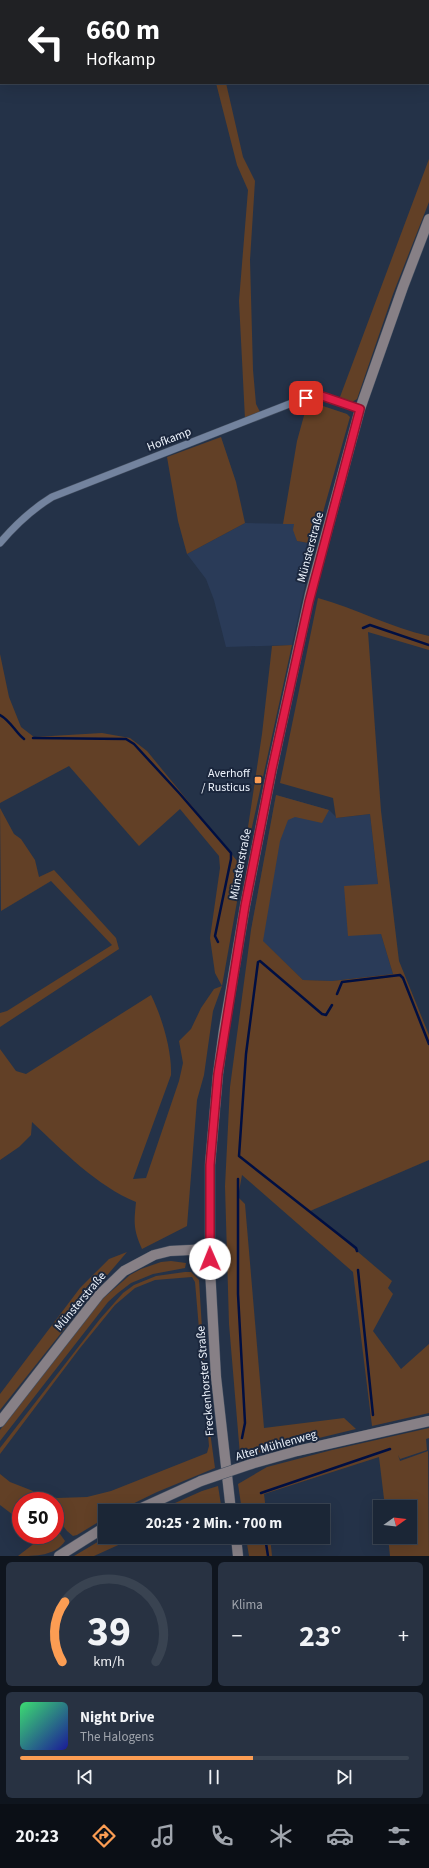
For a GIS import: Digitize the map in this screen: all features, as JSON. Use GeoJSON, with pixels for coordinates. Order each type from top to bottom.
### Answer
{"type":"FeatureCollection","features":[{"type":"Feature","properties":{"kind":"main road","name":"Münsterstraße"},"geometry":{"type":"LineString","coordinates":[[0,1422],[99,1295],[124,1271],[154,1255],[170,1251],[210,1249],[210,1165],[218,1074],[244,914],[272,769],[308,605],[360,409],[403,287],[429,219]]}},
{"type":"Feature","properties":{"kind":"main road","name":"Freckenhorster Straße"},"geometry":{"type":"LineString","coordinates":[[210,1249],[216,1377],[230,1504]]}},
{"type":"Feature","properties":{"kind":"main road","name":"Alter Mühlenweg"},"geometry":{"type":"LineString","coordinates":[[150,1504],[201,1481],[251,1464],[296,1451],[429,1421]]}},
{"type":"Feature","properties":{"kind":"main road"},"geometry":{"type":"LineString","coordinates":[[59,1556],[98,1531]]}},
{"type":"Feature","properties":{"kind":"main road"},"geometry":{"type":"LineString","coordinates":[[237,1544],[238,1556]]}},
{"type":"Feature","properties":{"kind":"street","name":"Hofkamp"},"geometry":{"type":"LineString","coordinates":[[0,543],[17,523],[32,509],[52,497],[316,394],[360,409]]}},
{"type":"Feature","properties":{"kind":"shaded area"},"geometry":{"type":"Polygon","coordinates":[[[216,84],[226,84],[243,157],[255,181],[250,260],[253,370],[256,404],[260,412],[245,419],[239,301],[248,190],[237,165],[216,84]]]}},
{"type":"Feature","properties":{"kind":"shaded area"},"geometry":{"type":"Polygon","coordinates":[[[429,159],[429,202],[393,294],[357,399],[352,402],[340,397],[429,159]]]}},
{"type":"Feature","properties":{"kind":"shaded area"},"geometry":{"type":"Polygon","coordinates":[[[308,401],[347,414],[350,417],[314,544],[297,541],[293,530],[294,524],[283,524],[297,441],[308,401]]]}},
{"type":"Feature","properties":{"kind":"shaded area"},"geometry":{"type":"Polygon","coordinates":[[[221,437],[236,482],[245,523],[187,554],[178,521],[167,457],[221,437]]]}},
{"type":"Feature","properties":{"kind":"shaded area"},"geometry":{"type":"Polygon","coordinates":[[[245,523],[294,524],[297,541],[314,544],[292,645],[226,647],[214,600],[206,579],[187,554],[245,523]]]}},
{"type":"Feature","properties":{"kind":"shaded area"},"geometry":{"type":"Polygon","coordinates":[[[318,598],[401,628],[429,636],[429,650],[368,632],[381,811],[399,961],[429,1035],[429,1160],[310,1211],[392,1281],[388,1288],[393,1294],[373,1331],[401,1369],[429,1344],[429,1413],[372,1426],[353,1272],[242,1175],[238,1197],[245,1204],[264,1428],[344,1418],[356,1429],[249,1455],[240,1455],[229,1324],[225,1186],[230,1087],[251,930],[276,795],[329,810],[322,823],[295,817],[288,820],[280,841],[263,941],[303,980],[332,981],[393,974],[381,934],[348,936],[344,886],[378,884],[370,814],[336,818],[333,798],[280,783],[318,598]]]}},
{"type":"Feature","properties":{"kind":"shaded area"},"geometry":{"type":"Polygon","coordinates":[[[292,645],[243,868],[222,986],[215,973],[210,938],[220,868],[219,856],[180,809],[139,846],[69,766],[0,803],[0,654],[9,697],[21,727],[34,737],[102,733],[130,738],[147,751],[242,867],[262,734],[272,646],[292,645]]]}},
{"type":"Feature","properties":{"kind":"shaded area"},"geometry":{"type":"Polygon","coordinates":[[[276,795],[329,810],[337,818],[370,814],[378,884],[381,934],[393,974],[332,981],[303,980],[251,930],[276,795]]]}},
{"type":"Feature","properties":{"kind":"shaded area"},"geometry":{"type":"Polygon","coordinates":[[[0,808],[14,834],[21,839],[35,860],[39,877],[54,870],[116,938],[119,949],[0,1027],[0,1013],[7,1011],[112,945],[51,881],[1,911],[0,808]]]}},
{"type":"Feature","properties":{"kind":"shaded area"},"geometry":{"type":"Polygon","coordinates":[[[222,986],[213,1011],[204,1075],[197,1100],[187,1226],[142,1249],[135,1226],[136,1202],[108,1187],[81,1167],[32,1122],[31,1135],[19,1147],[0,1160],[0,1049],[16,1071],[26,1074],[151,995],[166,1034],[170,1055],[171,1075],[133,1179],[146,1178],[179,1081],[183,1063],[179,1041],[191,1029],[201,1008],[214,989],[222,986]]]}},
{"type":"Feature","properties":{"kind":"shaded area"},"geometry":{"type":"Polygon","coordinates":[[[127,1252],[0,1410],[0,1394],[80,1288],[109,1259],[127,1252]]]}},
{"type":"Feature","properties":{"kind":"shaded area"},"geometry":{"type":"Polygon","coordinates":[[[171,1261],[186,1263],[185,1268],[153,1274],[131,1283],[108,1302],[0,1441],[0,1430],[100,1301],[130,1275],[141,1269],[161,1262],[171,1261]]]}},
{"type":"Feature","properties":{"kind":"shaded area"},"geometry":{"type":"Polygon","coordinates":[[[191,1272],[199,1280],[207,1410],[215,1468],[132,1504],[98,1504],[98,1522],[73,1536],[64,1527],[64,1498],[87,1497],[111,1491],[207,1453],[209,1446],[195,1282],[192,1277],[155,1280],[135,1288],[115,1305],[80,1348],[0,1454],[0,1448],[100,1319],[123,1293],[134,1285],[156,1276],[191,1272]]]}},
{"type":"Feature","properties":{"kind":"shaded area"},"geometry":{"type":"Polygon","coordinates":[[[429,1428],[429,1438],[426,1439],[427,1450],[400,1459],[398,1455],[400,1461],[428,1451],[429,1556],[390,1556],[389,1544],[417,1544],[417,1500],[384,1500],[379,1457],[264,1494],[265,1504],[241,1504],[238,1484],[267,1467],[332,1450],[429,1428]]]}},
{"type":"Feature","properties":{"kind":"shaded area"},"geometry":{"type":"Polygon","coordinates":[[[0,1474],[10,1482],[33,1491],[12,1492],[12,1514],[0,1505],[0,1474]]]}},
{"type":"Feature","properties":{"kind":"shaded area"},"geometry":{"type":"Polygon","coordinates":[[[218,1486],[221,1504],[173,1504],[202,1491],[218,1486]]]}},
{"type":"Feature","properties":{"kind":"shaded area"},"geometry":{"type":"Polygon","coordinates":[[[98,1542],[98,1544],[121,1544],[94,1556],[74,1556],[98,1542]]]}},
{"type":"Feature","properties":{"kind":"shaded area"},"geometry":{"type":"Polygon","coordinates":[[[33,1544],[63,1544],[56,1550],[44,1554],[18,1556],[33,1544]]]}},
{"type":"Feature","properties":{"kind":"shaded area"},"geometry":{"type":"Polygon","coordinates":[[[247,1544],[271,1544],[272,1556],[249,1556],[247,1544]]]}},
{"type":"Feature","properties":{"kind":"waterway"},"geometry":{"type":"LineString","coordinates":[[363,628],[370,625],[429,645]]}},
{"type":"Feature","properties":{"kind":"waterway"},"geometry":{"type":"LineString","coordinates":[[0,715],[7,720],[24,739]]}},
{"type":"Feature","properties":{"kind":"waterway"},"geometry":{"type":"LineString","coordinates":[[33,738],[126,739],[134,744],[180,794],[231,853],[215,936],[218,942]]}},
{"type":"Feature","properties":{"kind":"waterway"},"geometry":{"type":"LineString","coordinates":[[332,1005],[326,1015],[322,1014],[260,961],[258,962],[246,1054],[239,1156],[356,1248],[357,1251]]}},
{"type":"Feature","properties":{"kind":"waterway"},"geometry":{"type":"LineString","coordinates":[[337,994],[342,982],[400,975],[403,978],[429,1044]]}},
{"type":"Feature","properties":{"kind":"waterway"},"geometry":{"type":"LineString","coordinates":[[238,1179],[238,1294],[245,1423],[242,1438]]}},
{"type":"Feature","properties":{"kind":"waterway"},"geometry":{"type":"LineString","coordinates":[[358,1270],[373,1415]]}},
{"type":"Feature","properties":{"kind":"waterway"},"geometry":{"type":"LineString","coordinates":[[261,1493],[390,1449]]}},
{"type":"Feature","properties":{"kind":"waterway"},"geometry":{"type":"LineString","coordinates":[[266,1544],[268,1556]]}},
{"type":"Feature","properties":{"kind":"place","name":"Averhoff / Rusticus"},"geometry":{"type":"Point","coordinates":[258,780]}},
{"type":"Feature","properties":{"kind":"route"},"geometry":{"type":"LineString","coordinates":[[210,1259],[210,1165],[218,1074],[245,906],[272,769],[309,602],[360,409],[316,394],[306,398]]}}]}
